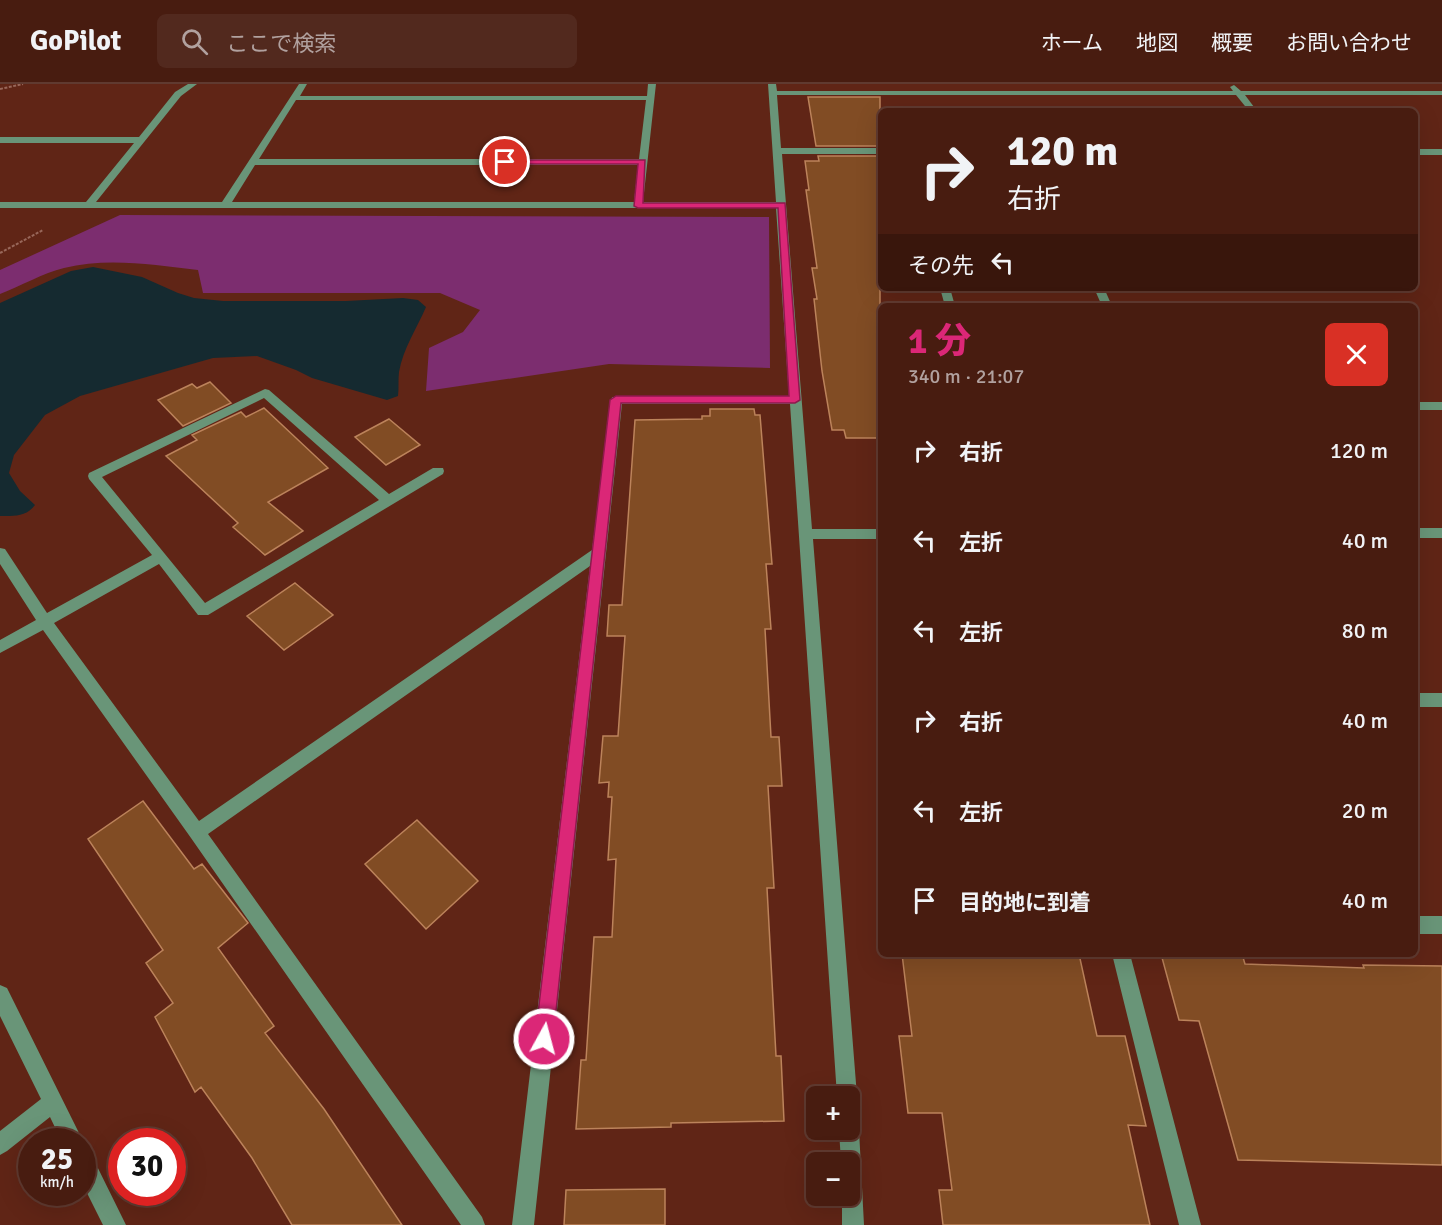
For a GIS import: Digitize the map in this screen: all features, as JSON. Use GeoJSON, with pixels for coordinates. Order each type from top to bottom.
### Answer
{"type":"FeatureCollection","features":[{"type":"Feature","properties":{"kind":"street"},"geometry":{"type":"LineString","coordinates":[[88,205],[178,94],[193,84]]}},
{"type":"Feature","properties":{"kind":"street"},"geometry":{"type":"LineString","coordinates":[[225,206],[303,84]]}},
{"type":"Feature","properties":{"kind":"street"},"geometry":{"type":"LineString","coordinates":[[638,206],[652,84]]}},
{"type":"Feature","properties":{"kind":"street"},"geometry":{"type":"LineString","coordinates":[[1110,84],[1115,92]]}},
{"type":"Feature","properties":{"kind":"street"},"geometry":{"type":"LineString","coordinates":[[1232,84],[1250,108]]}},
{"type":"Feature","properties":{"kind":"street"},"geometry":{"type":"LineString","coordinates":[[1353,84],[1362,93]]}},
{"type":"Feature","properties":{"kind":"street"},"geometry":{"type":"LineString","coordinates":[[846,1086],[772,88],[1442,93]]}},
{"type":"Feature","properties":{"kind":"street"},"geometry":{"type":"LineString","coordinates":[[294,98],[650,98]]}},
{"type":"Feature","properties":{"kind":"street"},"geometry":{"type":"LineString","coordinates":[[0,140],[142,140]]}},
{"type":"Feature","properties":{"kind":"street"},"geometry":{"type":"LineString","coordinates":[[777,151],[878,151]]}},
{"type":"Feature","properties":{"kind":"street"},"geometry":{"type":"LineString","coordinates":[[1418,152],[1442,152]]}},
{"type":"Feature","properties":{"kind":"street"},"geometry":{"type":"LineString","coordinates":[[254,162],[642,162]]}},
{"type":"Feature","properties":{"kind":"street"},"geometry":{"type":"LineString","coordinates":[[0,205],[782,205]]}},
{"type":"Feature","properties":{"kind":"street"},"geometry":{"type":"LineString","coordinates":[[389,501],[265,393],[94,476],[203,610],[389,501],[438,471]]}},
{"type":"Feature","properties":{"kind":"street"},"geometry":{"type":"LineString","coordinates":[[523,1225],[616,400],[795,400]]}},
{"type":"Feature","properties":{"kind":"street"},"geometry":{"type":"LineString","coordinates":[[1418,406],[1442,406]]}},
{"type":"Feature","properties":{"kind":"street"},"geometry":{"type":"LineString","coordinates":[[1418,533],[1442,532]]}},
{"type":"Feature","properties":{"kind":"street"},"geometry":{"type":"LineString","coordinates":[[806,534],[878,534]]}},
{"type":"Feature","properties":{"kind":"street"},"geometry":{"type":"LineString","coordinates":[[197,832],[600,552]]}},
{"type":"Feature","properties":{"kind":"street"},"geometry":{"type":"LineString","coordinates":[[0,553],[45,622],[197,832],[474,1225]]}},
{"type":"Feature","properties":{"kind":"street"},"geometry":{"type":"LineString","coordinates":[[0,647],[161,556]]}},
{"type":"Feature","properties":{"kind":"street"},"geometry":{"type":"LineString","coordinates":[[1418,700],[1442,700]]}},
{"type":"Feature","properties":{"kind":"street"},"geometry":{"type":"LineString","coordinates":[[1418,925],[1442,925]]}},
{"type":"Feature","properties":{"kind":"street"},"geometry":{"type":"LineString","coordinates":[[1122,957],[1190,1225]]}},
{"type":"Feature","properties":{"kind":"street"},"geometry":{"type":"LineString","coordinates":[[0,995],[67,1128]]}},
{"type":"Feature","properties":{"kind":"street"},"geometry":{"type":"LineString","coordinates":[[0,1144],[54,1101]]}},
{"type":"Feature","properties":{"kind":"street"},"geometry":{"type":"LineString","coordinates":[[850,1140],[853,1225]]}},
{"type":"Feature","properties":{"kind":"street"},"geometry":{"type":"LineString","coordinates":[[96,1188],[115,1225]]}},
{"type":"Feature","properties":{"kind":"path"},"geometry":{"type":"LineString","coordinates":[[0,89],[24,84]]}},
{"type":"Feature","properties":{"kind":"shaded area"},"geometry":{"type":"Polygon","coordinates":[[[120,215],[769,217],[770,368],[609,364],[426,391],[429,348],[463,332],[480,310],[440,293],[203,293],[198,270],[114,262],[64,268],[0,294],[0,270],[120,215]]]}},
{"type":"Feature","properties":{"kind":"water"},"geometry":{"type":"Polygon","coordinates":[[[93,267],[142,277],[194,298],[223,301],[346,301],[403,298],[418,300],[426,307],[401,363],[398,396],[387,400],[312,378],[257,356],[213,358],[80,396],[45,415],[14,455],[9,473],[20,491],[35,505],[24,514],[0,516],[0,303],[71,271],[93,267]]]}},
{"type":"Feature","properties":{"kind":"building"},"geometry":{"type":"Polygon","coordinates":[[[808,97],[880,97],[878,146],[816,146],[808,97]]]}},
{"type":"Feature","properties":{"kind":"building"},"geometry":{"type":"Polygon","coordinates":[[[818,156],[878,156],[878,291],[880,291],[880,303],[878,303],[878,438],[846,438],[844,430],[832,430],[822,371],[814,299],[817,299],[812,268],[817,268],[806,190],[809,190],[805,161],[819,161],[818,156]]]}},
{"type":"Feature","properties":{"kind":"building"},"geometry":{"type":"Polygon","coordinates":[[[210,382],[231,403],[183,426],[158,400],[192,384],[197,388],[210,382]]]}},
{"type":"Feature","properties":{"kind":"building"},"geometry":{"type":"Polygon","coordinates":[[[264,408],[328,468],[268,502],[303,531],[265,555],[233,527],[238,523],[166,456],[197,440],[192,435],[241,412],[246,417],[264,408]]]}},
{"type":"Feature","properties":{"kind":"building"},"geometry":{"type":"Polygon","coordinates":[[[710,409],[754,409],[755,415],[760,415],[772,564],[766,564],[771,629],[765,629],[771,737],[779,737],[782,786],[768,786],[774,888],[767,888],[776,1056],[781,1056],[784,1121],[671,1123],[671,1127],[576,1129],[581,1060],[586,1060],[594,937],[612,937],[616,859],[608,860],[612,797],[608,797],[609,782],[599,783],[603,736],[618,736],[625,636],[607,636],[609,605],[622,605],[635,420],[702,419],[702,416],[710,416],[710,409]]]}},
{"type":"Feature","properties":{"kind":"building"},"geometry":{"type":"Polygon","coordinates":[[[389,419],[420,445],[386,465],[355,437],[389,419]]]}},
{"type":"Feature","properties":{"kind":"building"},"geometry":{"type":"Polygon","coordinates":[[[295,583],[333,615],[284,650],[247,616],[295,583]]]}},
{"type":"Feature","properties":{"kind":"building"},"geometry":{"type":"Polygon","coordinates":[[[143,801],[194,869],[202,864],[248,923],[218,948],[274,1026],[265,1033],[324,1109],[402,1225],[292,1225],[252,1158],[201,1087],[195,1092],[155,1017],[173,1003],[146,963],[163,950],[88,839],[143,801]]]}},
{"type":"Feature","properties":{"kind":"building"},"geometry":{"type":"Polygon","coordinates":[[[417,820],[478,881],[426,929],[365,864],[417,820]]]}},
{"type":"Feature","properties":{"kind":"building"},"geometry":{"type":"Polygon","coordinates":[[[902,957],[1080,957],[1097,1036],[1125,1036],[1146,1126],[1128,1125],[1150,1225],[943,1225],[939,1190],[952,1190],[942,1113],[908,1113],[899,1036],[912,1036],[902,957]]]}},
{"type":"Feature","properties":{"kind":"building"},"geometry":{"type":"Polygon","coordinates":[[[1162,957],[1243,957],[1245,964],[1364,968],[1363,965],[1442,966],[1442,1165],[1238,1160],[1199,1021],[1179,1020],[1162,957]]]}},
{"type":"Feature","properties":{"kind":"building"},"geometry":{"type":"Polygon","coordinates":[[[665,1189],[665,1225],[564,1225],[566,1190],[665,1189]]]}},
{"type":"Feature","properties":{"kind":"route"},"geometry":{"type":"LineString","coordinates":[[505,162],[642,162],[638,206],[782,205],[795,400],[616,400],[544,1039]]}}]}
